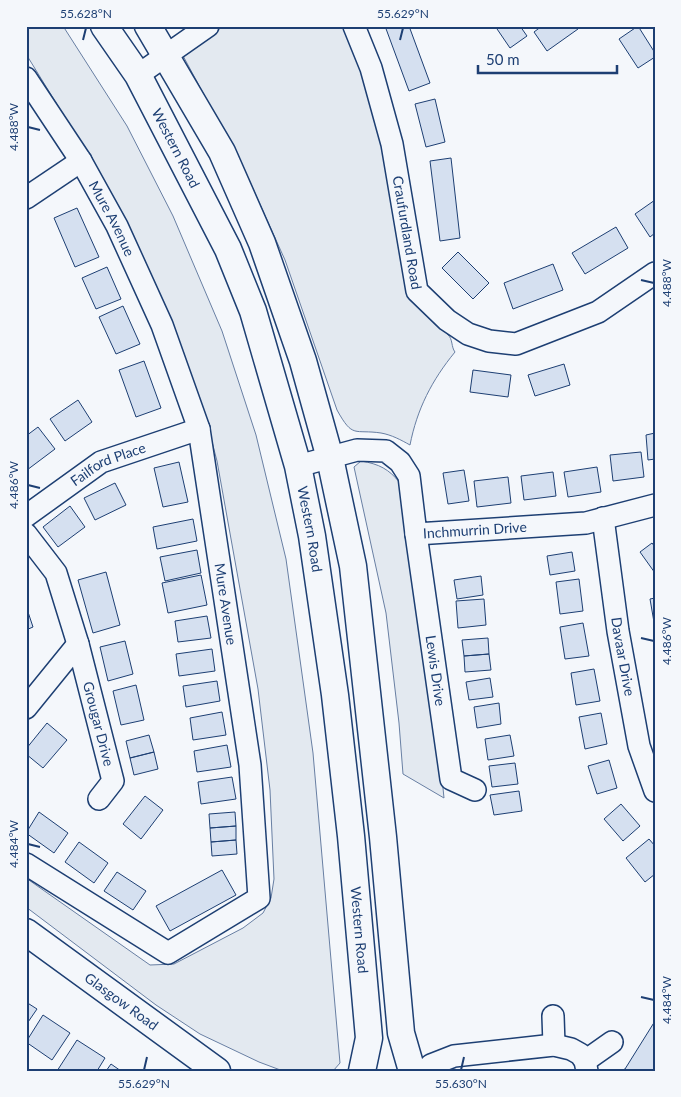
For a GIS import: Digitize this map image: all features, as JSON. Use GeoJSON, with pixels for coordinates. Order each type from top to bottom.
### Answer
{"type":"FeatureCollection","features":[{"type":"Feature","properties":{"kind":"main road","name":"Western Road"},"geometry":{"type":"LineString","coordinates":[[104,26],[138,75],[224,241],[253,311],[298,466],[315,555],[335,695],[351,836],[369,1038],[362,1071]]}},
{"type":"Feature","properties":{"kind":"main road"},"geometry":{"type":"LineString","coordinates":[[148,26],[222,152],[262,243],[303,361],[330,458],[353,566],[379,798],[401,1033],[412,1071]]}},
{"type":"Feature","properties":{"kind":"main road","name":"Glasgow Road"},"geometry":{"type":"LineString","coordinates":[[26,932],[217,1071]]}},
{"type":"Feature","properties":{"kind":"street"},"geometry":{"type":"LineString","coordinates":[[138,75],[208,26]]}},
{"type":"Feature","properties":{"kind":"street","name":"Craufurdland Road"},"geometry":{"type":"LineString","coordinates":[[354,26],[371,68],[392,144],[417,291],[447,320],[468,334],[489,341],[516,344],[598,312],[655,274]]}},
{"type":"Feature","properties":{"kind":"street","name":"Mure Avenue"},"geometry":{"type":"LineString","coordinates":[[26,78],[82,161],[117,226],[162,325],[199,429],[250,765],[259,898],[168,953],[26,864]]}},
{"type":"Feature","properties":{"kind":"street"},"geometry":{"type":"LineString","coordinates":[[26,198],[82,161]]}},
{"type":"Feature","properties":{"kind":"street","name":"Failford Place"},"geometry":{"type":"LineString","coordinates":[[26,516],[101,462],[199,429]]}},
{"type":"Feature","properties":{"kind":"street","name":"Inchmurrin Drive"},"geometry":{"type":"LineString","coordinates":[[298,466],[357,450],[386,451],[400,462],[408,476],[416,534],[586,523],[655,505]]}},
{"type":"Feature","properties":{"kind":"street","name":"Davaar Drive"},"geometry":{"type":"LineString","coordinates":[[604,518],[618,631],[639,746],[655,791]]}},
{"type":"Feature","properties":{"kind":"street","name":"Grougar Drive"},"geometry":{"type":"LineString","coordinates":[[26,534],[56,573],[78,644],[113,781],[99,799]]}},
{"type":"Feature","properties":{"kind":"street","name":"Lewis Drive"},"geometry":{"type":"LineString","coordinates":[[416,534],[451,779],[475,790]]}},
{"type":"Feature","properties":{"kind":"street"},"geometry":{"type":"LineString","coordinates":[[26,708],[78,644]]}},
{"type":"Feature","properties":{"kind":"street"},"geometry":{"type":"LineString","coordinates":[[553,1016],[554,1045]]}},
{"type":"Feature","properties":{"kind":"street"},"geometry":{"type":"LineString","coordinates":[[425,1071],[431,1065],[454,1056],[554,1045],[571,1049],[580,1054],[586,1066],[612,1042]]}},
{"type":"Feature","properties":{"kind":"shaded area"},"geometry":{"type":"Polygon","coordinates":[[[26,26],[63,26],[127,126],[173,216],[222,331],[256,435],[286,559],[313,753],[340,1063],[333,1071],[283,1071],[259,1062],[200,1034],[156,1005],[26,907],[26,878],[150,965],[174,964],[243,928],[263,913],[271,898],[274,879],[270,790],[258,689],[217,461],[206,419],[96,168],[26,54],[26,26]]]}},
{"type":"Feature","properties":{"kind":"shaded area"},"geometry":{"type":"Polygon","coordinates":[[[217,26],[344,26],[361,71],[380,139],[397,219],[401,264],[406,282],[419,304],[450,337],[455,352],[432,384],[421,407],[410,445],[385,434],[355,431],[347,425],[337,410],[285,260],[245,171],[181,52],[217,26]]]}},
{"type":"Feature","properties":{"kind":"shaded area"},"geometry":{"type":"Polygon","coordinates":[[[361,461],[383,468],[400,483],[439,749],[444,798],[403,774],[386,613],[354,467],[361,461]]]}},
{"type":"Feature","properties":{"kind":"building"},"geometry":{"type":"Polygon","coordinates":[[[385,26],[409,26],[430,83],[409,91],[385,26]]]}},
{"type":"Feature","properties":{"kind":"building"},"geometry":{"type":"Polygon","coordinates":[[[495,26],[520,26],[527,36],[510,48],[495,26]]]}},
{"type":"Feature","properties":{"kind":"building"},"geometry":{"type":"Polygon","coordinates":[[[542,26],[576,26],[578,29],[547,51],[534,32],[542,26]]]}},
{"type":"Feature","properties":{"kind":"building"},"geometry":{"type":"Polygon","coordinates":[[[638,26],[655,53],[655,57],[638,68],[619,39],[638,26]]]}},
{"type":"Feature","properties":{"kind":"building"},"geometry":{"type":"Polygon","coordinates":[[[435,99],[445,142],[426,147],[415,104],[435,99]]]}},
{"type":"Feature","properties":{"kind":"building"},"geometry":{"type":"Polygon","coordinates":[[[451,158],[460,238],[440,241],[430,161],[451,158]]]}},
{"type":"Feature","properties":{"kind":"building"},"geometry":{"type":"Polygon","coordinates":[[[655,200],[655,233],[650,237],[635,214],[655,200]]]}},
{"type":"Feature","properties":{"kind":"building"},"geometry":{"type":"Polygon","coordinates":[[[77,208],[99,257],[75,267],[54,218],[77,208]]]}},
{"type":"Feature","properties":{"kind":"building"},"geometry":{"type":"Polygon","coordinates":[[[616,227],[628,248],[585,274],[572,253],[616,227]]]}},
{"type":"Feature","properties":{"kind":"building"},"geometry":{"type":"Polygon","coordinates":[[[458,252],[489,283],[473,299],[442,268],[458,252]]]}},
{"type":"Feature","properties":{"kind":"building"},"geometry":{"type":"Polygon","coordinates":[[[553,264],[563,290],[513,309],[504,283],[553,264]]]}},
{"type":"Feature","properties":{"kind":"building"},"geometry":{"type":"Polygon","coordinates":[[[107,267],[121,299],[96,309],[82,278],[107,267]]]}},
{"type":"Feature","properties":{"kind":"building"},"geometry":{"type":"Polygon","coordinates":[[[123,306],[140,344],[116,354],[99,317],[123,306]]]}},
{"type":"Feature","properties":{"kind":"building"},"geometry":{"type":"Polygon","coordinates":[[[144,361],[161,408],[136,417],[119,370],[144,361]]]}},
{"type":"Feature","properties":{"kind":"building"},"geometry":{"type":"Polygon","coordinates":[[[564,364],[570,385],[535,396],[528,375],[564,364]]]}},
{"type":"Feature","properties":{"kind":"building"},"geometry":{"type":"Polygon","coordinates":[[[473,370],[511,375],[508,397],[470,392],[473,370]]]}},
{"type":"Feature","properties":{"kind":"building"},"geometry":{"type":"Polygon","coordinates":[[[78,400],[92,422],[65,441],[50,419],[78,400]]]}},
{"type":"Feature","properties":{"kind":"building"},"geometry":{"type":"Polygon","coordinates":[[[38,427],[55,449],[27,470],[26,436],[38,427]]]}},
{"type":"Feature","properties":{"kind":"building"},"geometry":{"type":"Polygon","coordinates":[[[655,433],[655,459],[648,460],[646,435],[655,433]]]}},
{"type":"Feature","properties":{"kind":"building"},"geometry":{"type":"Polygon","coordinates":[[[641,452],[644,477],[613,481],[610,455],[641,452]]]}},
{"type":"Feature","properties":{"kind":"building"},"geometry":{"type":"Polygon","coordinates":[[[179,462],[188,502],[163,507],[154,468],[179,462]]]}},
{"type":"Feature","properties":{"kind":"building"},"geometry":{"type":"Polygon","coordinates":[[[597,467],[601,492],[568,497],[564,472],[597,467]]]}},
{"type":"Feature","properties":{"kind":"building"},"geometry":{"type":"Polygon","coordinates":[[[464,470],[469,501],[448,504],[443,473],[464,470]]]}},
{"type":"Feature","properties":{"kind":"building"},"geometry":{"type":"Polygon","coordinates":[[[553,472],[556,496],[524,500],[521,476],[553,472]]]}},
{"type":"Feature","properties":{"kind":"building"},"geometry":{"type":"Polygon","coordinates":[[[508,477],[511,503],[477,507],[474,481],[508,477]]]}},
{"type":"Feature","properties":{"kind":"building"},"geometry":{"type":"Polygon","coordinates":[[[115,483],[126,505],[95,520],[84,498],[115,483]]]}},
{"type":"Feature","properties":{"kind":"building"},"geometry":{"type":"Polygon","coordinates":[[[70,506],[85,527],[58,547],[43,527],[70,506]]]}},
{"type":"Feature","properties":{"kind":"building"},"geometry":{"type":"Polygon","coordinates":[[[193,519],[197,541],[157,549],[153,527],[193,519]]]}},
{"type":"Feature","properties":{"kind":"building"},"geometry":{"type":"Polygon","coordinates":[[[652,543],[655,547],[655,573],[640,552],[652,543]]]}},
{"type":"Feature","properties":{"kind":"building"},"geometry":{"type":"Polygon","coordinates":[[[197,550],[201,573],[165,581],[160,557],[197,550]]]}},
{"type":"Feature","properties":{"kind":"building"},"geometry":{"type":"Polygon","coordinates":[[[572,552],[575,571],[550,575],[547,556],[572,552]]]}},
{"type":"Feature","properties":{"kind":"building"},"geometry":{"type":"Polygon","coordinates":[[[106,572],[120,625],[93,633],[78,580],[106,572]]]}},
{"type":"Feature","properties":{"kind":"building"},"geometry":{"type":"Polygon","coordinates":[[[201,575],[207,605],[168,613],[162,583],[201,575]]]}},
{"type":"Feature","properties":{"kind":"building"},"geometry":{"type":"Polygon","coordinates":[[[481,576],[483,595],[457,599],[454,580],[481,576]]]}},
{"type":"Feature","properties":{"kind":"building"},"geometry":{"type":"Polygon","coordinates":[[[579,579],[583,611],[560,614],[556,582],[579,579]]]}},
{"type":"Feature","properties":{"kind":"building"},"geometry":{"type":"Polygon","coordinates":[[[655,598],[655,628],[650,599],[655,598]]]}},
{"type":"Feature","properties":{"kind":"building"},"geometry":{"type":"Polygon","coordinates":[[[484,599],[486,625],[458,628],[456,601],[484,599]]]}},
{"type":"Feature","properties":{"kind":"building"},"geometry":{"type":"Polygon","coordinates":[[[26,606],[33,627],[26,630],[26,606]]]}},
{"type":"Feature","properties":{"kind":"building"},"geometry":{"type":"Polygon","coordinates":[[[207,616],[211,638],[178,642],[175,621],[207,616]]]}},
{"type":"Feature","properties":{"kind":"building"},"geometry":{"type":"Polygon","coordinates":[[[583,623],[589,656],[565,659],[560,627],[583,623]]]}},
{"type":"Feature","properties":{"kind":"building"},"geometry":{"type":"Polygon","coordinates":[[[488,638],[489,654],[464,656],[462,640],[488,638]]]}},
{"type":"Feature","properties":{"kind":"building"},"geometry":{"type":"Polygon","coordinates":[[[125,641],[133,674],[108,681],[100,647],[125,641]]]}},
{"type":"Feature","properties":{"kind":"building"},"geometry":{"type":"Polygon","coordinates":[[[212,649],[215,671],[179,676],[176,654],[212,649]]]}},
{"type":"Feature","properties":{"kind":"building"},"geometry":{"type":"Polygon","coordinates":[[[489,654],[491,670],[465,672],[464,656],[489,654]]]}},
{"type":"Feature","properties":{"kind":"building"},"geometry":{"type":"Polygon","coordinates":[[[594,669],[600,701],[576,705],[571,673],[594,669]]]}},
{"type":"Feature","properties":{"kind":"building"},"geometry":{"type":"Polygon","coordinates":[[[490,678],[493,697],[469,700],[466,682],[490,678]]]}},
{"type":"Feature","properties":{"kind":"building"},"geometry":{"type":"Polygon","coordinates":[[[217,681],[220,701],[186,707],[183,686],[217,681]]]}},
{"type":"Feature","properties":{"kind":"building"},"geometry":{"type":"Polygon","coordinates":[[[136,685],[144,720],[121,725],[113,691],[136,685]]]}},
{"type":"Feature","properties":{"kind":"building"},"geometry":{"type":"Polygon","coordinates":[[[499,703],[501,724],[477,728],[474,707],[499,703]]]}},
{"type":"Feature","properties":{"kind":"building"},"geometry":{"type":"Polygon","coordinates":[[[222,712],[226,735],[193,740],[190,718],[222,712]]]}},
{"type":"Feature","properties":{"kind":"building"},"geometry":{"type":"Polygon","coordinates":[[[601,713],[607,744],[585,749],[579,717],[601,713]]]}},
{"type":"Feature","properties":{"kind":"building"},"geometry":{"type":"Polygon","coordinates":[[[47,723],[67,740],[43,768],[26,754],[26,749],[47,723]]]}},
{"type":"Feature","properties":{"kind":"building"},"geometry":{"type":"Polygon","coordinates":[[[149,735],[154,752],[130,758],[126,741],[149,735]]]}},
{"type":"Feature","properties":{"kind":"building"},"geometry":{"type":"Polygon","coordinates":[[[510,735],[514,756],[488,760],[485,739],[510,735]]]}},
{"type":"Feature","properties":{"kind":"building"},"geometry":{"type":"Polygon","coordinates":[[[227,745],[231,767],[197,772],[194,751],[227,745]]]}},
{"type":"Feature","properties":{"kind":"building"},"geometry":{"type":"Polygon","coordinates":[[[154,752],[158,769],[134,775],[130,758],[154,752]]]}},
{"type":"Feature","properties":{"kind":"building"},"geometry":{"type":"Polygon","coordinates":[[[609,760],[617,788],[597,794],[588,766],[609,760]]]}},
{"type":"Feature","properties":{"kind":"building"},"geometry":{"type":"Polygon","coordinates":[[[515,763],[518,784],[492,787],[489,766],[515,763]]]}},
{"type":"Feature","properties":{"kind":"building"},"geometry":{"type":"Polygon","coordinates":[[[232,777],[236,799],[201,804],[198,782],[232,777]]]}},
{"type":"Feature","properties":{"kind":"building"},"geometry":{"type":"Polygon","coordinates":[[[519,791],[522,811],[494,815],[490,795],[519,791]]]}},
{"type":"Feature","properties":{"kind":"building"},"geometry":{"type":"Polygon","coordinates":[[[145,796],[163,810],[141,839],[123,824],[145,796]]]}},
{"type":"Feature","properties":{"kind":"building"},"geometry":{"type":"Polygon","coordinates":[[[621,804],[640,826],[623,841],[604,819],[621,804]]]}},
{"type":"Feature","properties":{"kind":"building"},"geometry":{"type":"Polygon","coordinates":[[[39,812],[68,833],[54,853],[26,833],[39,812]]]}},
{"type":"Feature","properties":{"kind":"building"},"geometry":{"type":"Polygon","coordinates":[[[235,812],[236,826],[210,828],[209,814],[235,812]]]}},
{"type":"Feature","properties":{"kind":"building"},"geometry":{"type":"Polygon","coordinates":[[[236,826],[236,840],[211,842],[210,828],[236,826]]]}},
{"type":"Feature","properties":{"kind":"building"},"geometry":{"type":"Polygon","coordinates":[[[649,839],[655,846],[655,874],[645,882],[626,858],[649,839]]]}},
{"type":"Feature","properties":{"kind":"building"},"geometry":{"type":"Polygon","coordinates":[[[236,840],[237,854],[212,856],[211,842],[236,840]]]}},
{"type":"Feature","properties":{"kind":"building"},"geometry":{"type":"Polygon","coordinates":[[[79,842],[108,863],[94,883],[65,862],[79,842]]]}},
{"type":"Feature","properties":{"kind":"building"},"geometry":{"type":"Polygon","coordinates":[[[222,870],[236,895],[170,931],[156,906],[222,870]]]}},
{"type":"Feature","properties":{"kind":"building"},"geometry":{"type":"Polygon","coordinates":[[[117,872],[146,891],[133,910],[104,891],[117,872]]]}},
{"type":"Feature","properties":{"kind":"building"},"geometry":{"type":"Polygon","coordinates":[[[26,1002],[37,1009],[26,1025],[26,1002]]]}},
{"type":"Feature","properties":{"kind":"building"},"geometry":{"type":"Polygon","coordinates":[[[43,1015],[70,1033],[52,1060],[26,1042],[43,1015]]]}},
{"type":"Feature","properties":{"kind":"building"},"geometry":{"type":"Polygon","coordinates":[[[655,1021],[655,1071],[620,1071],[625,1069],[655,1021]]]}},
{"type":"Feature","properties":{"kind":"building"},"geometry":{"type":"Polygon","coordinates":[[[77,1040],[105,1058],[97,1071],[57,1071],[77,1040]]]}},
{"type":"Feature","properties":{"kind":"building"},"geometry":{"type":"Polygon","coordinates":[[[111,1064],[121,1071],[106,1071],[111,1064]]]}}]}
